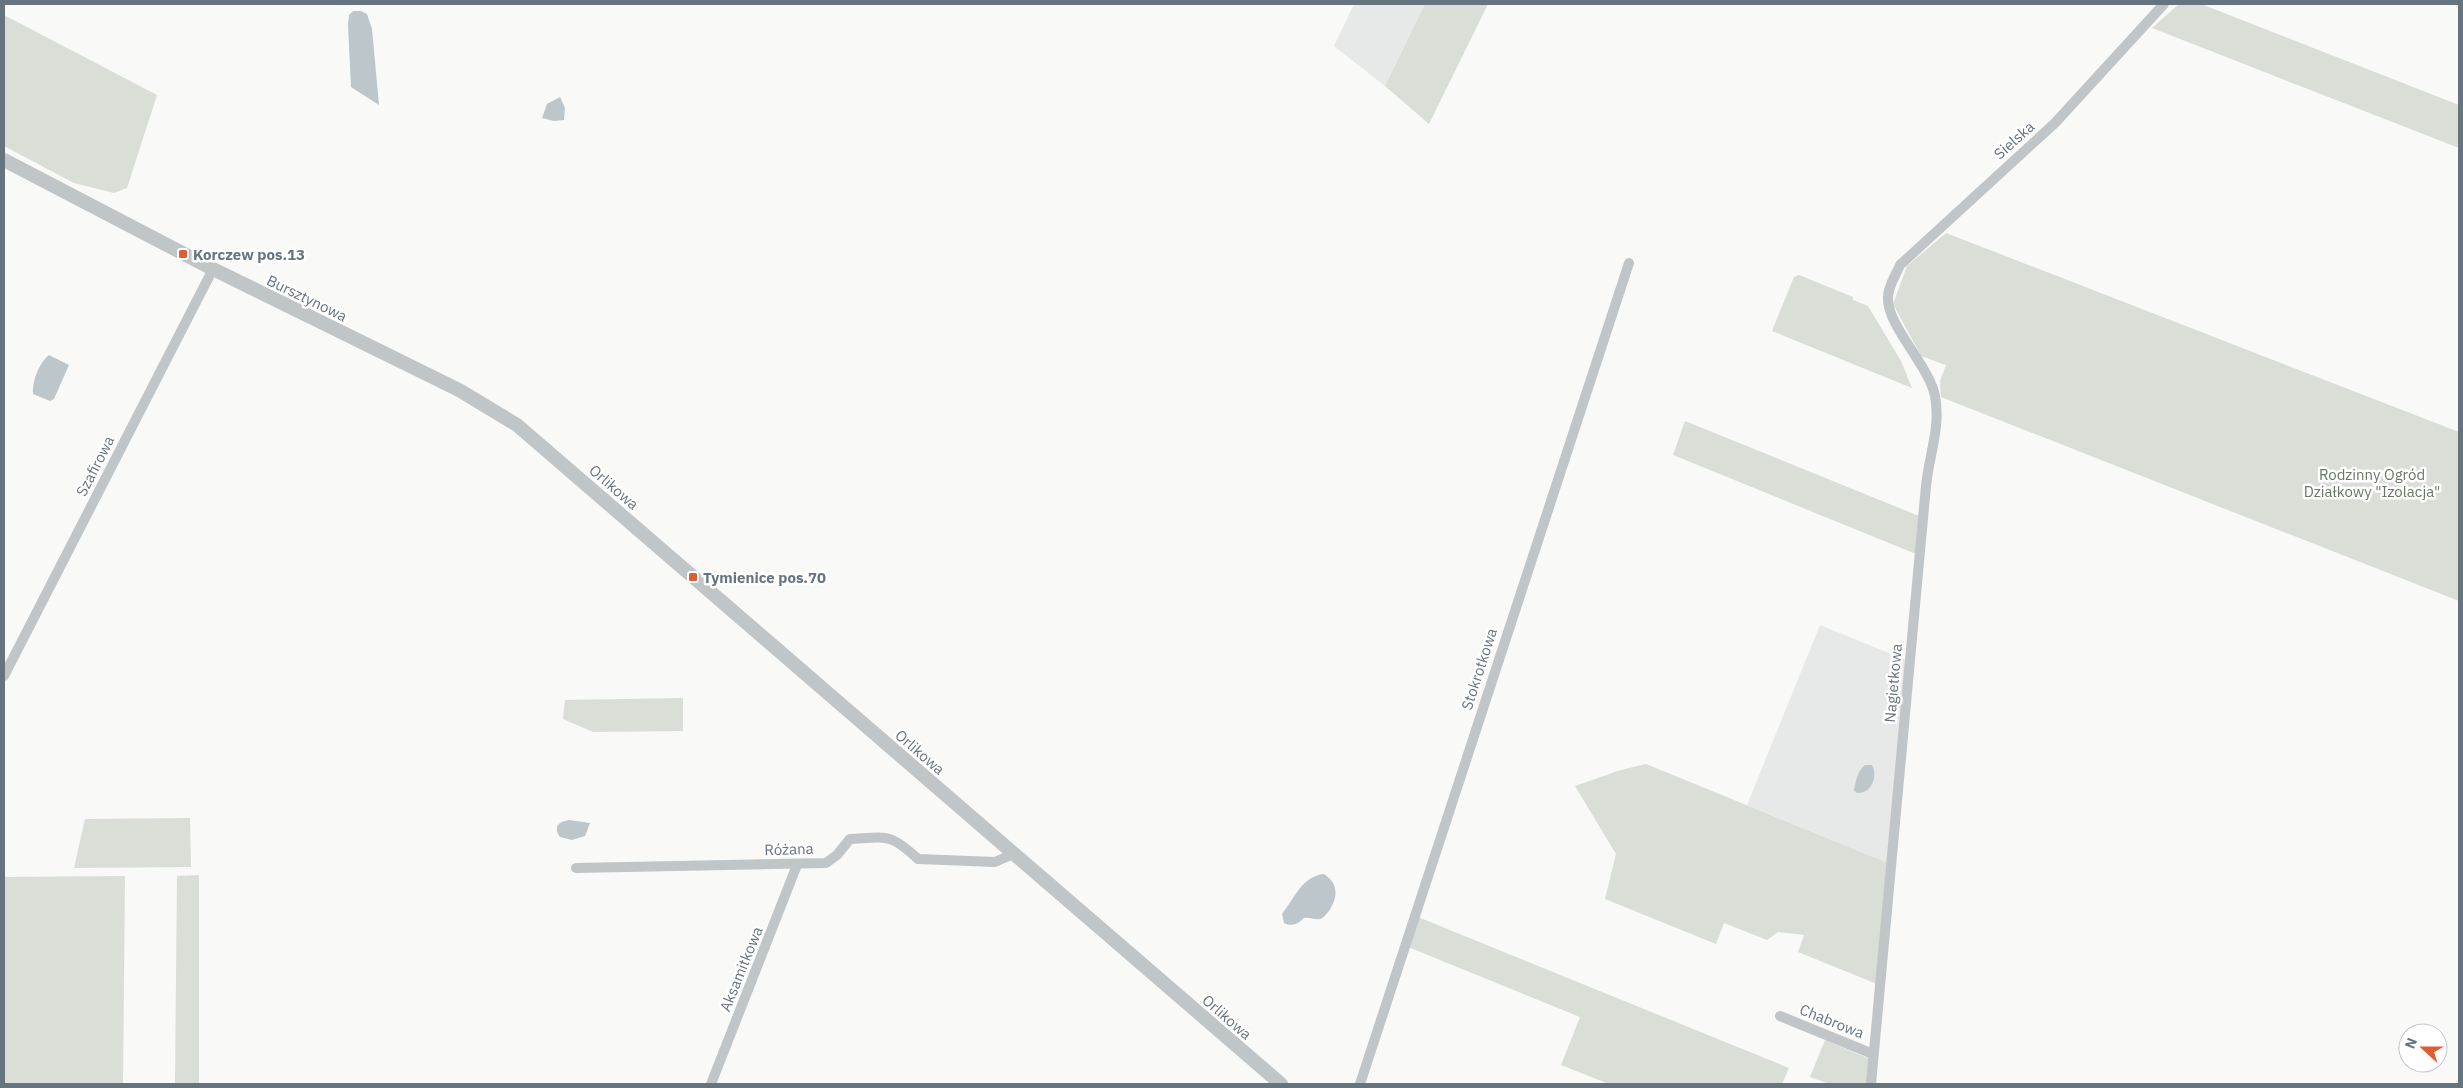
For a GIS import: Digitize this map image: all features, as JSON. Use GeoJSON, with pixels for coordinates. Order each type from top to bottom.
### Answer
{"type":"FeatureCollection","features":[{"type":"Feature","properties":{"kind":"street","name":"Sielska"},"geometry":{"type":"LineString","coordinates":[[1888,298],[1900,265],[2055,123],[2164,4]]}},
{"type":"Feature","properties":{"kind":"street","name":"Bursztynowa"},"geometry":{"type":"LineString","coordinates":[[4,160],[213,270],[459,390],[493,409],[539,444]]}},
{"type":"Feature","properties":{"kind":"street","name":"Stokrotkowa"},"geometry":{"type":"LineString","coordinates":[[1360,1084],[1629,263]]}},
{"type":"Feature","properties":{"kind":"street","name":"Szafirowa"},"geometry":{"type":"LineString","coordinates":[[4,676],[213,270]]}},
{"type":"Feature","properties":{"kind":"street","name":"Nagietkowa"},"geometry":{"type":"LineString","coordinates":[[1871,1084],[1926,486],[1937,418],[1935,395],[1929,379],[1889,310],[1888,298]]}},
{"type":"Feature","properties":{"kind":"street","name":"Orlikowa"},"geometry":{"type":"LineString","coordinates":[[539,444],[1281,1084]]}},
{"type":"Feature","properties":{"kind":"street","name":"Różana"},"geometry":{"type":"LineString","coordinates":[[576,868],[826,863],[837,855],[850,839],[885,837],[899,841],[918,859],[995,862],[1013,854]]}},
{"type":"Feature","properties":{"kind":"street","name":"Aksamitkowa"},"geometry":{"type":"LineString","coordinates":[[711,1084],[797,865]]}},
{"type":"Feature","properties":{"kind":"street","name":"Chabrowa"},"geometry":{"type":"LineString","coordinates":[[1780,1016],[1873,1054]]}},
{"type":"Feature","properties":{"kind":"shaded area"},"geometry":{"type":"Polygon","coordinates":[[[1354,4],[1425,4],[1385,86],[1334,46],[1354,4]]]}},
{"type":"Feature","properties":{"kind":"shaded area"},"geometry":{"type":"Polygon","coordinates":[[[353,11],[361,11],[367,14],[372,29],[379,105],[351,87],[348,25],[349,15],[353,11]]]}},
{"type":"Feature","properties":{"kind":"shaded area"},"geometry":{"type":"Polygon","coordinates":[[[560,97],[565,108],[564,120],[554,121],[542,118],[547,104],[560,97]]]}},
{"type":"Feature","properties":{"kind":"shaded area"},"geometry":{"type":"Polygon","coordinates":[[[49,355],[69,365],[54,399],[50,401],[33,394],[37,373],[45,358],[49,355]]]}},
{"type":"Feature","properties":{"kind":"shaded area"},"geometry":{"type":"Polygon","coordinates":[[[1820,625],[1906,660],[1888,863],[1747,805],[1820,625]]]}},
{"type":"Feature","properties":{"kind":"shaded area"},"geometry":{"type":"Polygon","coordinates":[[[1865,765],[1872,765],[1874,779],[1867,791],[1857,793],[1854,790],[1856,780],[1860,770],[1865,765]]]}},
{"type":"Feature","properties":{"kind":"shaded area"},"geometry":{"type":"Polygon","coordinates":[[[569,820],[590,823],[585,836],[572,840],[560,837],[557,830],[559,824],[569,820]]]}},
{"type":"Feature","properties":{"kind":"shaded area"},"geometry":{"type":"Polygon","coordinates":[[[1324,874],[1335,886],[1336,891],[1329,911],[1320,919],[1304,918],[1295,924],[1284,923],[1282,914],[1299,889],[1310,879],[1324,874]]]}},
{"type":"Feature","properties":{"kind":"green space"},"geometry":{"type":"Polygon","coordinates":[[[1425,4],[1488,4],[1429,124],[1385,86],[1425,4]]]}},
{"type":"Feature","properties":{"kind":"green space"},"geometry":{"type":"Polygon","coordinates":[[[2179,4],[2201,4],[2459,105],[2459,148],[2152,28],[2179,4]]]}},
{"type":"Feature","properties":{"kind":"green space"},"geometry":{"type":"Polygon","coordinates":[[[4,15],[157,95],[127,188],[114,193],[74,183],[4,146],[4,15]]]}},
{"type":"Feature","properties":{"kind":"green space","name":"Rodzinny Ogród Działkowy \"Izolacja\""},"geometry":{"type":"Polygon","coordinates":[[[1946,233],[2459,432],[2459,601],[1941,397],[1940,381],[1946,365],[1921,356],[1893,304],[1907,266],[1946,233]]]}},
{"type":"Feature","properties":{"kind":"green space"},"geometry":{"type":"Polygon","coordinates":[[[1799,275],[1853,297],[1853,300],[1868,306],[1901,361],[1912,388],[1772,331],[1794,277],[1799,275]]]}},
{"type":"Feature","properties":{"kind":"green space"},"geometry":{"type":"Polygon","coordinates":[[[1685,421],[1919,516],[1916,554],[1673,455],[1685,421]]]}},
{"type":"Feature","properties":{"kind":"green space"},"geometry":{"type":"Polygon","coordinates":[[[683,698],[683,731],[593,732],[563,719],[565,700],[683,698]]]}},
{"type":"Feature","properties":{"kind":"green space"},"geometry":{"type":"Polygon","coordinates":[[[1646,764],[1888,863],[1877,984],[1798,952],[1804,935],[1778,932],[1767,940],[1724,923],[1716,944],[1605,899],[1616,854],[1575,786],[1621,770],[1646,764]]]}},
{"type":"Feature","properties":{"kind":"green space"},"geometry":{"type":"Polygon","coordinates":[[[190,818],[191,867],[74,868],[85,819],[190,818]]]}},
{"type":"Feature","properties":{"kind":"green space"},"geometry":{"type":"Polygon","coordinates":[[[199,875],[199,1084],[175,1084],[177,876],[199,875]]]}},
{"type":"Feature","properties":{"kind":"green space"},"geometry":{"type":"Polygon","coordinates":[[[125,876],[123,1084],[4,1084],[4,877],[125,876]]]}},
{"type":"Feature","properties":{"kind":"green space"},"geometry":{"type":"Polygon","coordinates":[[[1418,917],[1789,1068],[1782,1084],[1609,1084],[1561,1065],[1580,1017],[1408,947],[1418,917]]]}},
{"type":"Feature","properties":{"kind":"green space"},"geometry":{"type":"Polygon","coordinates":[[[1825,1040],[1870,1059],[1867,1084],[1829,1084],[1810,1077],[1825,1040]]]}},
{"type":"Feature","properties":{"kind":"place","name":"Korczew pos.13"},"geometry":{"type":"Point","coordinates":[183,254]}},
{"type":"Feature","properties":{"kind":"place","name":"Tymienice pos.70"},"geometry":{"type":"Point","coordinates":[693,577]}}]}
